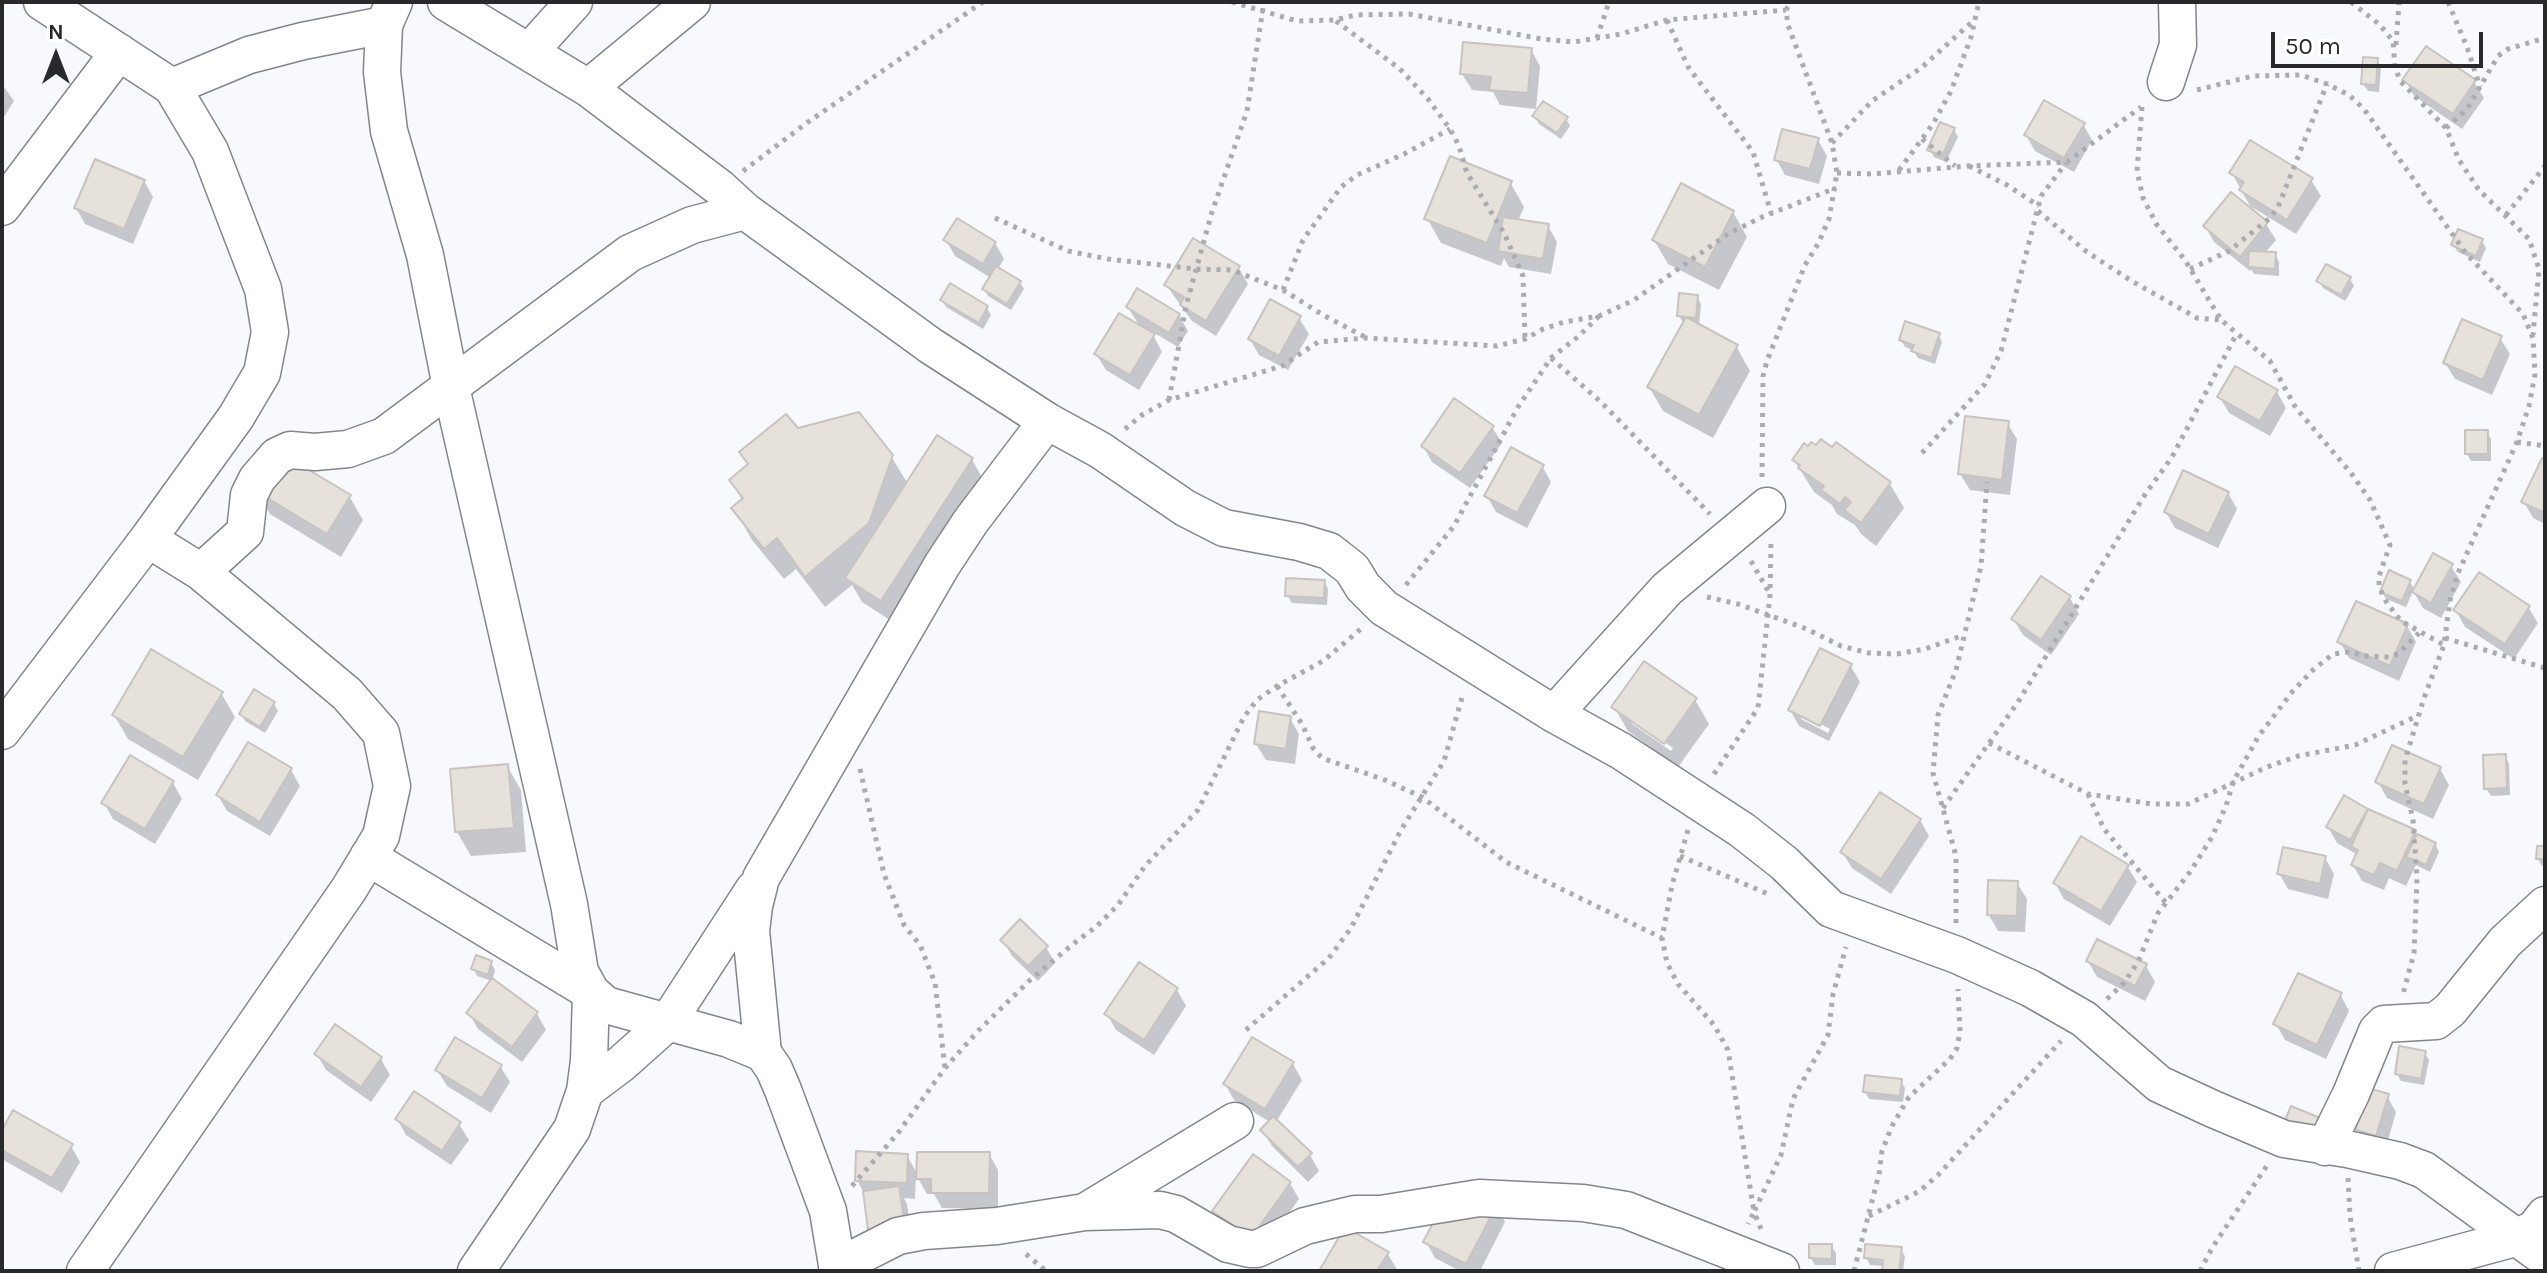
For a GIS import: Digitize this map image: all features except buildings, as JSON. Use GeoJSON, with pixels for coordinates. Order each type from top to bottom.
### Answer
{"type":"FeatureCollection","features":[{"type":"Feature","properties":{"kind":"street"},"geometry":{"type":"LineString","coordinates":[[2,731],[236,417],[262,373],[270,332],[263,289],[210,151],[172,87],[42,2]]}},
{"type":"Feature","properties":{"kind":"street"},"geometry":{"type":"LineString","coordinates":[[446,2],[588,88],[732,200],[931,346],[1047,421],[1100,450],[1185,508],[1224,528],[1329,551],[1352,569],[1363,587],[1384,608],[1554,714],[1621,751],[1697,801],[1763,846],[1831,909],[1957,955],[2030,988],[2084,1019],[2159,1084],[2284,1139],[2400,1161],[2424,1170],[2545,1258]]}},
{"type":"Feature","properties":{"kind":"street"},"geometry":{"type":"LineString","coordinates":[[530,51],[574,2]]}},
{"type":"Feature","properties":{"kind":"street"},"geometry":{"type":"LineString","coordinates":[[588,88],[692,2]]}},
{"type":"Feature","properties":{"kind":"street"},"geometry":{"type":"LineString","coordinates":[[2155,94],[2178,45],[2177,2]]}},
{"type":"Feature","properties":{"kind":"street"},"geometry":{"type":"LineString","coordinates":[[172,87],[249,55],[389,13],[382,72],[389,131],[425,255],[451,387],[569,904],[580,972],[591,992],[585,1091],[572,1129],[476,1271]]}},
{"type":"Feature","properties":{"kind":"street"},"geometry":{"type":"LineString","coordinates":[[2,207],[119,52]]}},
{"type":"Feature","properties":{"kind":"street"},"geometry":{"type":"LineString","coordinates":[[201,572],[245,532],[249,495],[257,479],[277,456],[290,450],[315,452],[348,449],[384,436],[630,253],[692,225],[732,200]]}},
{"type":"Feature","properties":{"kind":"street"},"geometry":{"type":"LineString","coordinates":[[585,1091],[667,1023],[761,878],[942,565],[971,521],[1047,421]]}},
{"type":"Feature","properties":{"kind":"street"},"geometry":{"type":"LineString","coordinates":[[1554,714],[1667,589],[1767,506]]}},
{"type":"Feature","properties":{"kind":"street"},"geometry":{"type":"LineString","coordinates":[[85,1271],[349,889],[381,836],[392,786],[381,733],[347,694],[201,572],[148,539]]}},
{"type":"Feature","properties":{"kind":"street"},"geometry":{"type":"LineString","coordinates":[[368,857],[591,992],[606,1005],[729,1039],[763,1053]]}},
{"type":"Feature","properties":{"kind":"street"},"geometry":{"type":"LineString","coordinates":[[761,878],[751,931],[763,1053],[783,1090],[828,1211],[838,1269],[898,1236],[997,1226],[1085,1212],[1160,1210],[1176,1214],[1228,1244],[1257,1249],[1305,1226],[1355,1214],[1381,1214],[1479,1198],[1583,1203],[1626,1210],[1781,1271]]}},
{"type":"Feature","properties":{"kind":"street"},"geometry":{"type":"LineString","coordinates":[[2336,1148],[2351,1094],[2377,1031],[2384,1024],[2436,1021],[2450,1010],[2505,942],[2545,905]]}},
{"type":"Feature","properties":{"kind":"street"},"geometry":{"type":"LineString","coordinates":[[1085,1212],[1235,1121]]}},
{"type":"Feature","properties":{"kind":"street"},"geometry":{"type":"LineString","coordinates":[[2393,1271],[2515,1238],[2534,1229],[2545,1215]]}},
{"type":"Feature","properties":{"kind":"path"},"geometry":{"type":"LineString","coordinates":[[732,200],[808,122],[983,2]]}},
{"type":"Feature","properties":{"kind":"path"},"geometry":{"type":"LineString","coordinates":[[1232,2],[1297,21],[1409,14],[1574,42],[1667,20],[1786,10]]}},
{"type":"Feature","properties":{"kind":"path"},"geometry":{"type":"LineString","coordinates":[[1169,400],[1186,306],[1212,212],[1247,111],[1264,2]]}},
{"type":"Feature","properties":{"kind":"path"},"geometry":{"type":"LineString","coordinates":[[1597,38],[1609,2]]}},
{"type":"Feature","properties":{"kind":"path"},"geometry":{"type":"LineString","coordinates":[[1754,1212],[1728,1050],[1714,1025],[1678,984],[1667,963],[1662,938],[1665,914],[1697,801],[1758,708],[1772,565],[1762,475],[1763,376],[1792,296],[1829,219],[1836,188],[1832,143],[1788,25],[1786,10],[1791,2]]}},
{"type":"Feature","properties":{"kind":"path"},"geometry":{"type":"LineString","coordinates":[[1899,171],[1933,124],[1951,91],[1979,2]]}},
{"type":"Feature","properties":{"kind":"path"},"geometry":{"type":"LineString","coordinates":[[2351,2],[2380,25],[2393,41],[2395,53]]}},
{"type":"Feature","properties":{"kind":"path"},"geometry":{"type":"LineString","coordinates":[[2390,1023],[2407,985],[2414,953],[2417,879],[2413,820],[2405,784],[2405,760],[2445,641],[2450,600],[2458,573],[2517,442],[2529,406],[2535,374],[2533,338],[2539,269],[2529,239],[2479,190],[2459,160],[2446,128],[2401,82],[2395,68],[2399,2]]}},
{"type":"Feature","properties":{"kind":"path"},"geometry":{"type":"LineString","coordinates":[[2448,2],[2481,88]]}},
{"type":"Feature","properties":{"kind":"path"},"geometry":{"type":"LineString","coordinates":[[1335,20],[1400,69],[1450,129],[1467,173],[1504,233],[1523,276],[1525,339]]}},
{"type":"Feature","properties":{"kind":"path"},"geometry":{"type":"LineString","coordinates":[[1667,20],[1688,67],[1753,152],[1771,213]]}},
{"type":"Feature","properties":{"kind":"path"},"geometry":{"type":"LineString","coordinates":[[1832,143],[1872,101],[1921,68],[1974,20]]}},
{"type":"Feature","properties":{"kind":"path"},"geometry":{"type":"LineString","coordinates":[[2446,128],[2467,109],[2498,56],[2508,49],[2545,38]]}},
{"type":"Feature","properties":{"kind":"path"},"geometry":{"type":"LineString","coordinates":[[1922,453],[1985,384],[2001,351],[2038,208],[2051,180],[2067,162],[2155,94],[2198,90],[2253,76],[2301,75],[2349,95],[2364,109],[2465,252],[2523,314],[2533,338]]}},
{"type":"Feature","properties":{"kind":"path"},"geometry":{"type":"LineString","coordinates":[[2190,269],[2229,251],[2270,218],[2278,207],[2327,84]]}},
{"type":"Feature","properties":{"kind":"path"},"geometry":{"type":"LineString","coordinates":[[2155,94],[2137,171],[2143,198],[2157,225],[2190,269],[2221,320],[2270,361],[2296,408],[2370,500],[2390,545],[2379,576],[2379,587],[2387,603],[2401,621],[2419,633],[2545,668]]}},
{"type":"Feature","properties":{"kind":"path"},"geometry":{"type":"LineString","coordinates":[[1283,290],[1303,240],[1341,187],[1357,175],[1450,129]]}},
{"type":"Feature","properties":{"kind":"path"},"geometry":{"type":"LineString","coordinates":[[1922,139],[1956,167]]}},
{"type":"Feature","properties":{"kind":"path"},"geometry":{"type":"LineString","coordinates":[[1837,173],[2067,162]]}},
{"type":"Feature","properties":{"kind":"path"},"geometry":{"type":"LineString","coordinates":[[1968,166],[2007,185],[2087,252],[2130,280],[2197,318],[2221,320]]}},
{"type":"Feature","properties":{"kind":"path"},"geometry":{"type":"LineString","coordinates":[[2506,215],[2545,166]]}},
{"type":"Feature","properties":{"kind":"path"},"geometry":{"type":"LineString","coordinates":[[1100,450],[1142,415],[1169,400],[1282,366],[1318,342],[1366,338],[1497,346],[1525,339],[1564,322],[1599,316],[1634,300],[1728,234],[1771,213],[1836,188]]}},
{"type":"Feature","properties":{"kind":"path"},"geometry":{"type":"LineString","coordinates":[[995,218],[1068,251],[1108,259],[1231,270],[1283,290],[1366,338]]}},
{"type":"Feature","properties":{"kind":"path"},"geometry":{"type":"LineString","coordinates":[[828,1211],[883,1152],[945,1068],[979,1030],[1029,981],[1118,905],[1145,866],[1198,810],[1244,717],[1257,700],[1323,661],[1384,608],[1423,567],[1454,526],[1518,407],[1551,358],[1599,316]]}},
{"type":"Feature","properties":{"kind":"path"},"geometry":{"type":"LineString","coordinates":[[1942,809],[2018,702],[2144,496],[2188,431],[2196,408],[2237,333]]}},
{"type":"Feature","properties":{"kind":"path"},"geometry":{"type":"LineString","coordinates":[[1551,358],[1601,402],[1691,493],[1749,559],[1770,595]]}},
{"type":"Feature","properties":{"kind":"path"},"geometry":{"type":"LineString","coordinates":[[2517,442],[2545,446]]}},
{"type":"Feature","properties":{"kind":"path"},"geometry":{"type":"LineString","coordinates":[[1854,1271],[1882,1151],[1892,1126],[1909,1097],[1950,1059],[1957,1048],[1960,1032],[1956,856],[1933,773],[1938,715],[1956,670],[1981,566],[1987,482]]}},
{"type":"Feature","properties":{"kind":"path"},"geometry":{"type":"LineString","coordinates":[[1667,589],[1738,604],[1841,646],[1869,653],[1897,654],[1925,649],[1964,635]]}},
{"type":"Feature","properties":{"kind":"path"},"geometry":{"type":"LineString","coordinates":[[1869,1216],[1920,1191],[1938,1175],[2054,1048],[2124,983],[2138,962],[2152,923],[2212,837],[2233,782],[2258,737],[2313,670],[2341,652],[2383,659],[2390,657],[2398,654],[2419,633]]}},
{"type":"Feature","properties":{"kind":"path"},"geometry":{"type":"LineString","coordinates":[[1246,1030],[1329,958],[1351,928],[1379,871],[1444,761],[1472,662]]}},
{"type":"Feature","properties":{"kind":"path"},"geometry":{"type":"LineString","coordinates":[[1277,686],[1322,758],[1422,797],[1506,862],[1662,938]]}},
{"type":"Feature","properties":{"kind":"path"},"geometry":{"type":"LineString","coordinates":[[1989,743],[2088,794],[2152,804],[2188,804],[2298,756],[2355,745],[2418,715]]}},
{"type":"Feature","properties":{"kind":"path"},"geometry":{"type":"LineString","coordinates":[[850,725],[884,874],[904,925],[920,945],[935,983],[945,1068]]}},
{"type":"Feature","properties":{"kind":"path"},"geometry":{"type":"LineString","coordinates":[[2088,794],[2104,829],[2166,903]]}},
{"type":"Feature","properties":{"kind":"path"},"geometry":{"type":"LineString","coordinates":[[1680,856],[1775,896]]}},
{"type":"Feature","properties":{"kind":"path"},"geometry":{"type":"LineString","coordinates":[[1733,1254],[1781,1155],[1793,1099],[1828,1035],[1838,973],[1857,920]]}},
{"type":"Feature","properties":{"kind":"path"},"geometry":{"type":"LineString","coordinates":[[2200,1271],[2284,1139]]}},
{"type":"Feature","properties":{"kind":"path"},"geometry":{"type":"LineString","coordinates":[[2336,1148],[2359,1271]]}}]}
